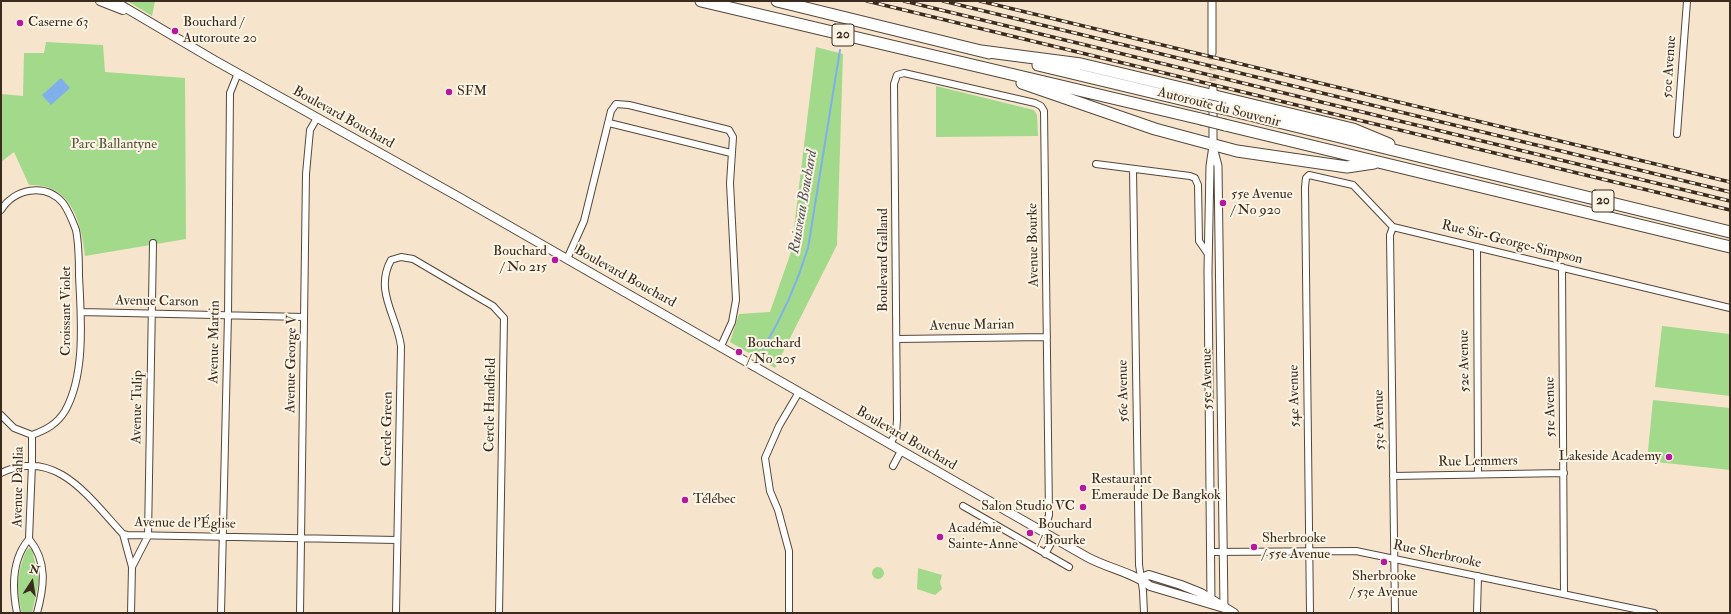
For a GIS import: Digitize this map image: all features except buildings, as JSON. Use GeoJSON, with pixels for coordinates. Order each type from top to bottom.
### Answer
{"type":"FeatureCollection","features":[{"type":"Feature","properties":{"kind":"highway","name":"Autoroute du Souvenir"},"geometry":{"type":"LineString","coordinates":[[701,1],[1201,119],[1730,247]]}},
{"type":"Feature","properties":{"kind":"highway","name":"Autoroute du Souvenir"},"geometry":{"type":"LineString","coordinates":[[777,1],[1730,232]]}},
{"type":"Feature","properties":{"kind":"highway"},"geometry":{"type":"LineString","coordinates":[[981,51],[1081,64],[1213,92],[1358,130],[1411,155]]}},
{"type":"Feature","properties":{"kind":"highway"},"geometry":{"type":"LineString","coordinates":[[986,69],[1066,99],[1155,129],[1213,146],[1272,158],[1347,167],[1380,163]]}},
{"type":"Feature","properties":{"kind":"main road","name":"Boulevard Bouchard"},"geometry":{"type":"LineString","coordinates":[[100,1],[133,14]]}},
{"type":"Feature","properties":{"kind":"main road","name":"Boulevard Bouchard"},"geometry":{"type":"LineString","coordinates":[[114,1],[133,14],[238,74],[721,346],[901,451],[1104,566],[1141,578],[1150,586],[1211,602],[1224,610],[1234,613]]}},
{"type":"Feature","properties":{"kind":"street"},"geometry":{"type":"LineString","coordinates":[[1212,1],[1212,53]]}},
{"type":"Feature","properties":{"kind":"street","name":"50e Avenue"},"geometry":{"type":"LineString","coordinates":[[1677,134],[1687,1]]}},
{"type":"Feature","properties":{"kind":"street","name":"Avenue Martin"},"geometry":{"type":"LineString","coordinates":[[221,613],[228,316],[230,90],[238,74]]}},
{"type":"Feature","properties":{"kind":"street","name":"Avenue Bourke"},"geometry":{"type":"LineString","coordinates":[[897,75],[912,74],[1035,104],[1043,109],[1049,515],[1044,532]]}},
{"type":"Feature","properties":{"kind":"street","name":"Boulevard Galland"},"geometry":{"type":"LineString","coordinates":[[890,444],[897,428],[894,92],[897,75]]}},
{"type":"Feature","properties":{"kind":"street","name":"55e Avenue"},"geometry":{"type":"LineString","coordinates":[[1211,602],[1208,254],[1210,166],[1213,146],[1213,92]]}},
{"type":"Feature","properties":{"kind":"street"},"geometry":{"type":"LineString","coordinates":[[567,259],[584,221],[613,107],[616,104],[727,129],[731,132],[733,137],[730,188],[736,300],[732,322],[721,346]]}},
{"type":"Feature","properties":{"kind":"street","name":"Avenue George V"},"geometry":{"type":"LineString","coordinates":[[300,613],[306,174],[310,130],[318,118]]}},
{"type":"Feature","properties":{"kind":"street"},"geometry":{"type":"LineString","coordinates":[[609,123],[731,153]]}},
{"type":"Feature","properties":{"kind":"street","name":"55e Avenue"},"geometry":{"type":"LineString","coordinates":[[1213,146],[1218,166],[1224,610]]}},
{"type":"Feature","properties":{"kind":"street"},"geometry":{"type":"LineString","coordinates":[[1096,164],[1190,176],[1196,179],[1198,185],[1198,241],[1208,254]]}},
{"type":"Feature","properties":{"kind":"street","name":"56e Avenue"},"geometry":{"type":"LineString","coordinates":[[1133,168],[1139,562],[1144,613]]}},
{"type":"Feature","properties":{"kind":"street","name":"54e Avenue"},"geometry":{"type":"LineString","coordinates":[[1310,613],[1305,202],[1306,178],[1309,175],[1314,174],[1350,184],[1393,227]]}},
{"type":"Feature","properties":{"kind":"street","name":"Croissant Violet"},"geometry":{"type":"LineString","coordinates":[[1,210],[8,200],[19,193],[33,190],[45,191],[56,196],[63,203],[76,230],[81,312],[79,358],[72,397],[56,424],[32,435]]}},
{"type":"Feature","properties":{"kind":"street","name":"Rue Sir-George-Simpson"},"geometry":{"type":"LineString","coordinates":[[1393,227],[1730,308]]}},
{"type":"Feature","properties":{"kind":"street","name":"53e Avenue"},"geometry":{"type":"LineString","coordinates":[[1393,227],[1390,236],[1395,613]]}},
{"type":"Feature","properties":{"kind":"street","name":"Avenue Tulip"},"geometry":{"type":"LineString","coordinates":[[132,567],[148,536],[153,243]]}},
{"type":"Feature","properties":{"kind":"street","name":"52e Avenue"},"geometry":{"type":"LineString","coordinates":[[1477,247],[1478,474]]}},
{"type":"Feature","properties":{"kind":"street","name":"Cercle Green"},"geometry":{"type":"LineString","coordinates":[[396,613],[401,346],[400,336],[387,304],[384,287],[386,269],[391,260],[401,257]]}},
{"type":"Feature","properties":{"kind":"street","name":"Cercle Handfield"},"geometry":{"type":"LineString","coordinates":[[401,257],[413,260],[493,306],[504,318],[499,613]]}},
{"type":"Feature","properties":{"kind":"street","name":"51e Avenue"},"geometry":{"type":"LineString","coordinates":[[1562,267],[1564,594]]}},
{"type":"Feature","properties":{"kind":"street","name":"Avenue Carson"},"geometry":{"type":"LineString","coordinates":[[81,312],[304,317]]}},
{"type":"Feature","properties":{"kind":"street","name":"Avenue Marian"},"geometry":{"type":"LineString","coordinates":[[897,339],[1047,337]]}},
{"type":"Feature","properties":{"kind":"street"},"geometry":{"type":"LineString","coordinates":[[789,613],[789,551],[778,510],[770,491],[765,458],[776,432],[799,392]]}},
{"type":"Feature","properties":{"kind":"street"},"geometry":{"type":"LineString","coordinates":[[1,415],[14,428],[32,435]]}},
{"type":"Feature","properties":{"kind":"street","name":"Avenue Dahlia"},"geometry":{"type":"LineString","coordinates":[[17,613],[13,578],[24,546],[29,539],[32,435]]}},
{"type":"Feature","properties":{"kind":"street"},"geometry":{"type":"LineString","coordinates":[[893,466],[901,451]]}},
{"type":"Feature","properties":{"kind":"street"},"geometry":{"type":"LineString","coordinates":[[1,473],[32,464]]}},
{"type":"Feature","properties":{"kind":"street","name":"Avenue de l'Église"},"geometry":{"type":"LineString","coordinates":[[32,464],[61,474],[74,483],[91,497],[123,534],[148,536],[397,540]]}},
{"type":"Feature","properties":{"kind":"street","name":"Rue Lemmers"},"geometry":{"type":"LineString","coordinates":[[1393,476],[1564,473]]}},
{"type":"Feature","properties":{"kind":"street"},"geometry":{"type":"LineString","coordinates":[[963,506],[1069,567]]}},
{"type":"Feature","properties":{"kind":"street","name":"Avenue Tulip"},"geometry":{"type":"LineString","coordinates":[[123,534],[132,567],[130,613]]}},
{"type":"Feature","properties":{"kind":"street"},"geometry":{"type":"LineString","coordinates":[[1045,554],[1054,538]]}},
{"type":"Feature","properties":{"kind":"street","name":"Avenue Dahlia"},"geometry":{"type":"LineString","coordinates":[[29,539],[35,546],[44,581],[37,613]]}},
{"type":"Feature","properties":{"kind":"street","name":"Rue Sherbrooke"},"geometry":{"type":"LineString","coordinates":[[1211,552],[1356,551],[1654,613]]}},
{"type":"Feature","properties":{"kind":"street"},"geometry":{"type":"LineString","coordinates":[[1477,613],[1478,576]]}},
{"type":"Feature","properties":{"kind":"street"},"geometry":{"type":"LineString","coordinates":[[1618,606],[1618,613]]}},
{"type":"Feature","properties":{"kind":"green space"},"geometry":{"type":"Polygon","coordinates":[[[128,1],[155,1],[152,16],[129,2],[128,1]]]}},
{"type":"Feature","properties":{"kind":"green space","name":"Parc Ballantyne"},"geometry":{"type":"Polygon","coordinates":[[[46,42],[103,45],[105,72],[185,78],[186,239],[85,256],[77,218],[64,197],[55,190],[43,186],[29,185],[14,152],[1,162],[1,94],[23,96],[24,53],[44,53],[46,42]]]}},
{"type":"Feature","properties":{"kind":"green space"},"geometry":{"type":"Polygon","coordinates":[[[816,47],[843,54],[837,245],[775,368],[730,342],[739,314],[770,312],[791,252],[816,47]]]}},
{"type":"Feature","properties":{"kind":"green space"},"geometry":{"type":"Polygon","coordinates":[[[936,86],[1034,110],[1037,115],[1038,136],[936,137],[936,86]]]}},
{"type":"Feature","properties":{"kind":"green space"},"geometry":{"type":"Polygon","coordinates":[[[1662,326],[1730,334],[1730,396],[1655,387],[1662,326]]]}},
{"type":"Feature","properties":{"kind":"green space"},"geometry":{"type":"Polygon","coordinates":[[[1653,400],[1730,408],[1730,470],[1647,461],[1653,400]]]}},
{"type":"Feature","properties":{"kind":"green space"},"geometry":{"type":"Polygon","coordinates":[[[30,548],[32,550],[39,580],[32,613],[22,613],[18,592],[18,580],[25,554],[30,548]]]}},
{"type":"Feature","properties":{"kind":"green space"},"geometry":{"type":"Polygon","coordinates":[[[876,567],[880,567],[884,573],[880,579],[876,579],[872,575],[872,571],[876,567]]]}},
{"type":"Feature","properties":{"kind":"green space"},"geometry":{"type":"Polygon","coordinates":[[[918,568],[942,575],[940,582],[942,589],[935,595],[917,589],[918,568]]]}},
{"type":"Feature","properties":{"kind":"water"},"geometry":{"type":"Polygon","coordinates":[[[61,78],[70,88],[51,105],[42,95],[61,78]]]}},
{"type":"Feature","properties":{"kind":"waterway","name":"Ruisseau Bouchard"},"geometry":{"type":"LineString","coordinates":[[763,349],[788,300],[808,248],[840,50]]}},
{"type":"Feature","properties":{"kind":"tunnel"},"geometry":{"type":"LineString","coordinates":[[1212,53],[1213,88]]}},
{"type":"Feature","properties":{"kind":"railway"},"geometry":{"type":"LineString","coordinates":[[867,1],[1730,210]]}},
{"type":"Feature","properties":{"kind":"railway"},"geometry":{"type":"LineString","coordinates":[[904,1],[1730,201]]}},
{"type":"Feature","properties":{"kind":"railway"},"geometry":{"type":"LineString","coordinates":[[943,1],[1730,192]]}},
{"type":"Feature","properties":{"kind":"railway"},"geometry":{"type":"LineString","coordinates":[[980,1],[1730,182]]}},
{"type":"Feature","properties":{"kind":"place","name":"Caserne 63"},"geometry":{"type":"Point","coordinates":[20,23]}},
{"type":"Feature","properties":{"kind":"place","name":"Bouchard / Autoroute 20"},"geometry":{"type":"Point","coordinates":[175,31]}},
{"type":"Feature","properties":{"kind":"place","name":"SFM"},"geometry":{"type":"Point","coordinates":[449,92]}},
{"type":"Feature","properties":{"kind":"place","name":"55e Avenue / No 920"},"geometry":{"type":"Point","coordinates":[1223,203]}},
{"type":"Feature","properties":{"kind":"place","name":"Bouchard / No 215"},"geometry":{"type":"Point","coordinates":[555,260]}},
{"type":"Feature","properties":{"kind":"place","name":"Bouchard / No 205"},"geometry":{"type":"Point","coordinates":[739,352]}},
{"type":"Feature","properties":{"kind":"place","name":"Lakeside Academy"},"geometry":{"type":"Point","coordinates":[1669,457]}},
{"type":"Feature","properties":{"kind":"place","name":"Restaurant Emeraude De Bangkok"},"geometry":{"type":"Point","coordinates":[1083,488]}},
{"type":"Feature","properties":{"kind":"place","name":"Télébec"},"geometry":{"type":"Point","coordinates":[685,500]}},
{"type":"Feature","properties":{"kind":"place","name":"Salon Studio VC"},"geometry":{"type":"Point","coordinates":[1083,507]}},
{"type":"Feature","properties":{"kind":"place","name":"Bouchard / Bourke"},"geometry":{"type":"Point","coordinates":[1030,533]}},
{"type":"Feature","properties":{"kind":"place","name":"Académie Sainte-Anne"},"geometry":{"type":"Point","coordinates":[940,537]}},
{"type":"Feature","properties":{"kind":"place","name":"Sherbrooke / 55e Avenue"},"geometry":{"type":"Point","coordinates":[1254,547]}},
{"type":"Feature","properties":{"kind":"place","name":"Sherbrooke / 53e Avenue"},"geometry":{"type":"Point","coordinates":[1384,562]}}]}
